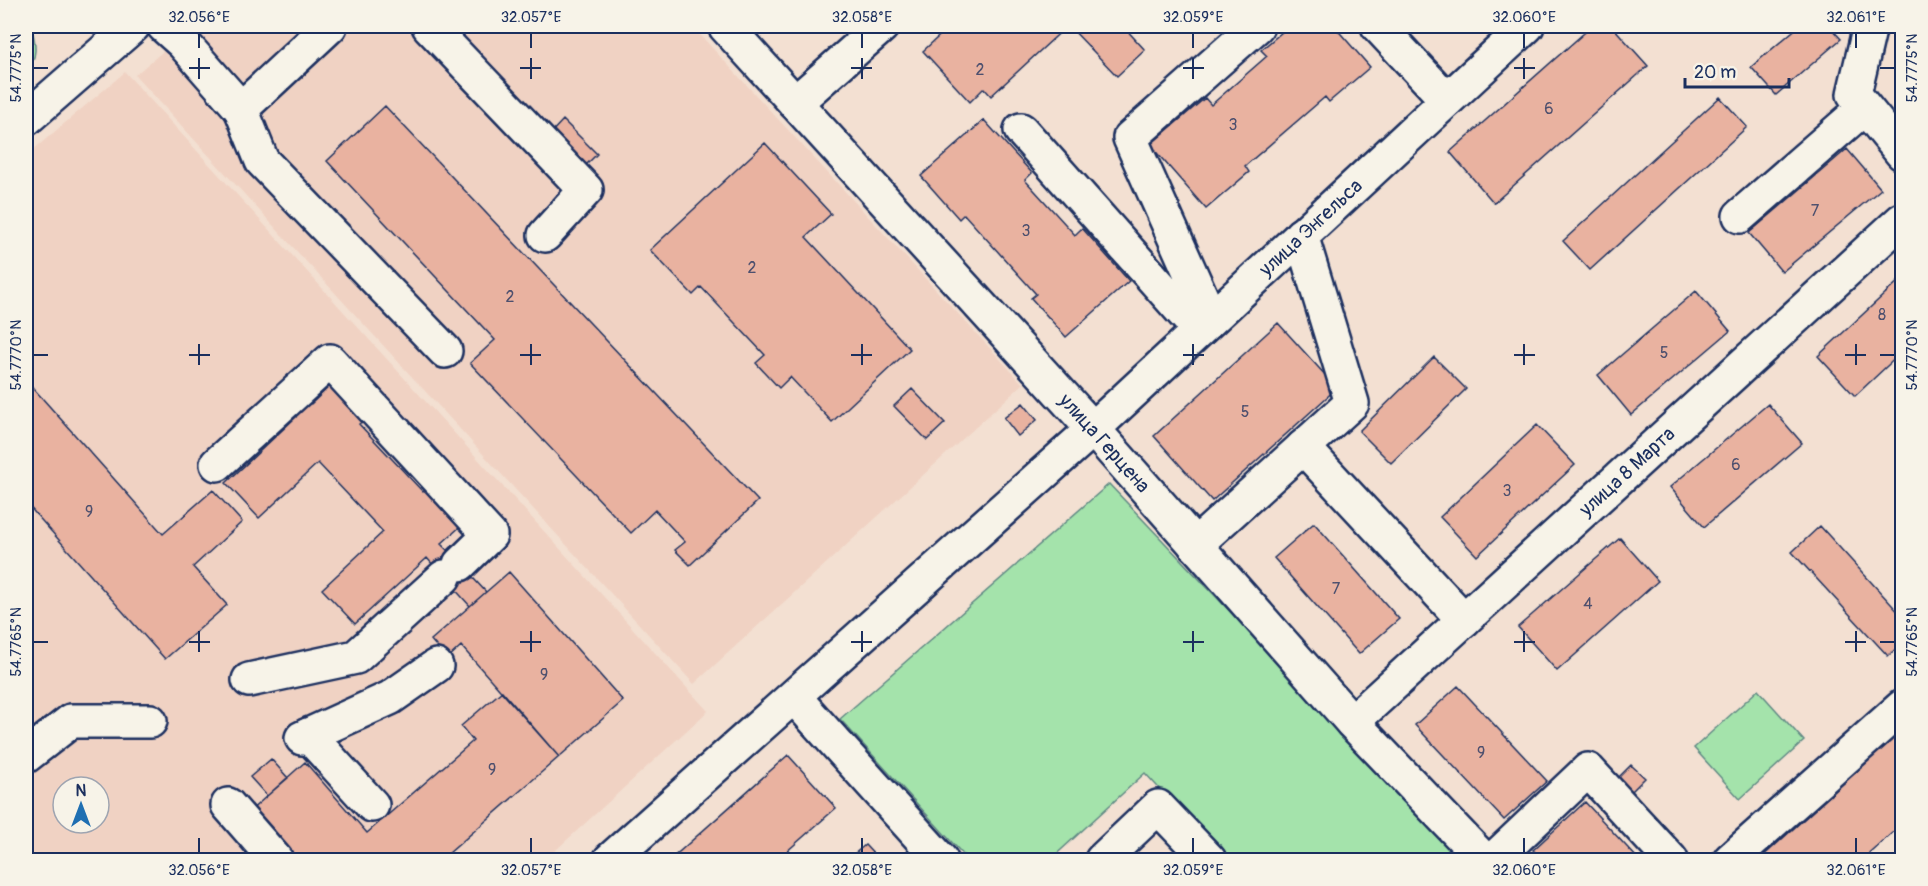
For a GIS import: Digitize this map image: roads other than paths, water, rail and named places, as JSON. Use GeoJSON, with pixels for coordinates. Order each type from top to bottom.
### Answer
{"type":"FeatureCollection","features":[{"type":"Feature","properties":{"kind":"street"},"geometry":{"type":"LineString","coordinates":[[26,119],[133,26]]}},
{"type":"Feature","properties":{"kind":"street"},"geometry":{"type":"LineString","coordinates":[[164,26],[183,43],[242,109],[262,161],[445,351]]}},
{"type":"Feature","properties":{"kind":"street"},"geometry":{"type":"LineString","coordinates":[[242,109],[330,26]]}},
{"type":"Feature","properties":{"kind":"street"},"geometry":{"type":"LineString","coordinates":[[429,26],[586,190],[544,235]]}},
{"type":"Feature","properties":{"kind":"street","name":"улица Герцена"},"geometry":{"type":"LineString","coordinates":[[725,26],[1093,429],[1352,722],[1484,861]]}},
{"type":"Feature","properties":{"kind":"street"},"geometry":{"type":"LineString","coordinates":[[795,103],[882,26]]}},
{"type":"Feature","properties":{"kind":"street"},"geometry":{"type":"LineString","coordinates":[[1205,324],[1130,138],[1257,26]]}},
{"type":"Feature","properties":{"kind":"street"},"geometry":{"type":"LineString","coordinates":[[1378,26],[1447,100]]}},
{"type":"Feature","properties":{"kind":"street","name":"улица Энгельса"},"geometry":{"type":"LineString","coordinates":[[610,861],[1093,429],[1527,26]]}},
{"type":"Feature","properties":{"kind":"street"},"geometry":{"type":"LineString","coordinates":[[1870,26],[1854,94],[1902,153]]}},
{"type":"Feature","properties":{"kind":"street"},"geometry":{"type":"LineString","coordinates":[[1740,216],[1864,108]]}},
{"type":"Feature","properties":{"kind":"street"},"geometry":{"type":"LineString","coordinates":[[1021,130],[1205,324]]}},
{"type":"Feature","properties":{"kind":"street","name":"улица 8 Марта"},"geometry":{"type":"LineString","coordinates":[[1352,722],[1902,220]]}},
{"type":"Feature","properties":{"kind":"street"},"geometry":{"type":"LineString","coordinates":[[1195,545],[1352,403],[1301,235]]}},
{"type":"Feature","properties":{"kind":"street"},"geometry":{"type":"LineString","coordinates":[[217,464],[330,361],[490,536],[356,657],[249,680]]}},
{"type":"Feature","properties":{"kind":"street"},"geometry":{"type":"LineString","coordinates":[[1304,447],[1464,620]]}},
{"type":"Feature","properties":{"kind":"street"},"geometry":{"type":"LineString","coordinates":[[372,805],[305,737],[390,698],[436,666]]}},
{"type":"Feature","properties":{"kind":"street"},"geometry":{"type":"LineString","coordinates":[[794,697],[941,861]]}},
{"type":"Feature","properties":{"kind":"street"},"geometry":{"type":"LineString","coordinates":[[1730,861],[1902,707]]}},
{"type":"Feature","properties":{"kind":"street"},"geometry":{"type":"LineString","coordinates":[[26,756],[71,721],[150,721]]}},
{"type":"Feature","properties":{"kind":"street"},"geometry":{"type":"LineString","coordinates":[[1493,861],[1588,770],[1671,861]]}},
{"type":"Feature","properties":{"kind":"street"},"geometry":{"type":"LineString","coordinates":[[228,805],[276,861]]}},
{"type":"Feature","properties":{"kind":"street"},"geometry":{"type":"LineString","coordinates":[[1102,861],[1158,807],[1209,861]]}}]}
